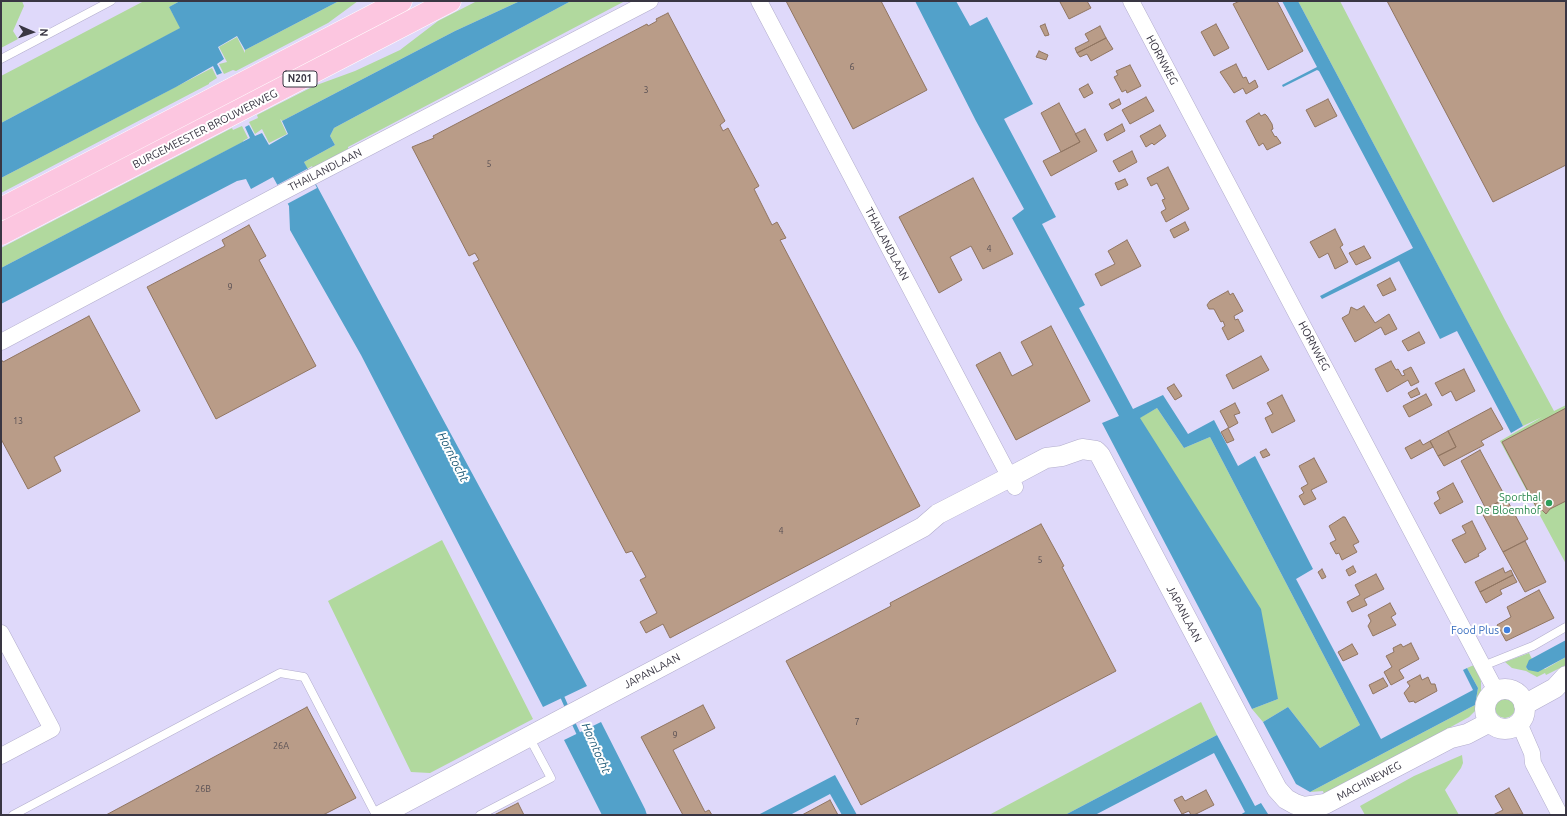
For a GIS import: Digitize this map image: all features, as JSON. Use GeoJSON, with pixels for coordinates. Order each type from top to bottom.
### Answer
{"type":"FeatureCollection","features":[{"type":"Feature","properties":{"kind":"highway","name":"BURGEMEESTER BROUWERWEG"},"geometry":{"type":"LineString","coordinates":[[1,209],[401,1]]}},
{"type":"Feature","properties":{"kind":"highway","name":"BURGEMEESTER BROUWERWEG"},"geometry":{"type":"LineString","coordinates":[[1,234],[450,1]]}},
{"type":"Feature","properties":{"kind":"street","name":"THAILANDLAAN"},"geometry":{"type":"LineString","coordinates":[[1,342],[281,193],[650,1]]}},
{"type":"Feature","properties":{"kind":"street","name":"THAILANDLAAN"},"geometry":{"type":"LineString","coordinates":[[759,1],[1013,482]]}},
{"type":"Feature","properties":{"kind":"street","name":"HORNWEG"},"geometry":{"type":"LineString","coordinates":[[1132,1],[1496,691]]}},
{"type":"Feature","properties":{"kind":"street","name":"JAPANLAAN"},"geometry":{"type":"LineString","coordinates":[[381,815],[923,527],[938,514],[1013,482],[1046,458],[1062,456],[1082,449],[1096,450],[1100,455],[1277,789],[1286,799],[1292,810]]}},
{"type":"Feature","properties":{"kind":"street"},"geometry":{"type":"LineString","coordinates":[[1,633],[52,729],[1,756]]}},
{"type":"Feature","properties":{"kind":"street"},"geometry":{"type":"LineString","coordinates":[[1560,815],[1533,763],[1526,758],[1517,713],[1511,690],[1496,691],[1487,700],[1488,717],[1499,728],[1517,713],[1555,688],[1565,677]]}},
{"type":"Feature","properties":{"kind":"street","name":"MACHINEWEG"},"geometry":{"type":"LineString","coordinates":[[1292,810],[1325,804],[1451,738],[1467,734],[1488,717]]}},
{"type":"Feature","properties":{"kind":"lane"},"geometry":{"type":"LineString","coordinates":[[1,59],[111,1]]}},
{"type":"Feature","properties":{"kind":"lane"},"geometry":{"type":"LineString","coordinates":[[1483,666],[1533,646],[1566,627]]}},
{"type":"Feature","properties":{"kind":"lane"},"geometry":{"type":"LineString","coordinates":[[13,815],[280,673],[304,677],[376,815]]}},
{"type":"Feature","properties":{"kind":"lane"},"geometry":{"type":"LineString","coordinates":[[480,815],[551,778],[529,737]]}},
{"type":"Feature","properties":{"kind":"green space"},"geometry":{"type":"Polygon","coordinates":[[[1,1],[22,1],[24,6],[13,31],[18,39],[1,48],[1,1]]]}},
{"type":"Feature","properties":{"kind":"green space"},"geometry":{"type":"Polygon","coordinates":[[[144,1],[180,1],[169,7],[181,28],[1,123],[1,76],[144,1]]]}},
{"type":"Feature","properties":{"kind":"green space"},"geometry":{"type":"Polygon","coordinates":[[[339,1],[358,1],[328,23],[236,71],[233,70],[224,74],[219,64],[227,62],[219,47],[237,37],[245,53],[245,50],[339,1]]]}},
{"type":"Feature","properties":{"kind":"green space"},"geometry":{"type":"Polygon","coordinates":[[[477,1],[520,1],[455,31],[282,121],[280,119],[287,134],[269,143],[262,129],[255,134],[249,122],[258,118],[257,115],[314,86],[355,71],[400,50],[438,21],[477,1]]]}},
{"type":"Feature","properties":{"kind":"green space"},"geometry":{"type":"Polygon","coordinates":[[[571,1],[625,1],[348,147],[348,149],[313,168],[312,166],[307,169],[304,162],[335,145],[330,136],[334,128],[571,1]]]}},
{"type":"Feature","properties":{"kind":"green space"},"geometry":{"type":"Polygon","coordinates":[[[1298,1],[1340,1],[1505,320],[1554,411],[1566,405],[1566,564],[1500,441],[1542,417],[1523,426],[1298,1]]]}},
{"type":"Feature","properties":{"kind":"green space"},"geometry":{"type":"Polygon","coordinates":[[[212,68],[217,78],[209,84],[1,193],[1,178],[212,68]]]}},
{"type":"Feature","properties":{"kind":"green space"},"geometry":{"type":"Polygon","coordinates":[[[242,126],[248,138],[243,142],[1,268],[1,248],[232,128],[233,130],[242,126]]]}},
{"type":"Feature","properties":{"kind":"green space"},"geometry":{"type":"Polygon","coordinates":[[[1157,408],[1184,448],[1210,437],[1360,725],[1320,748],[1288,707],[1263,722],[1252,709],[1278,699],[1139,418],[1157,408]]]}},
{"type":"Feature","properties":{"kind":"green space"},"geometry":{"type":"Polygon","coordinates":[[[442,540],[533,719],[430,773],[411,772],[328,601],[442,540]]]}},
{"type":"Feature","properties":{"kind":"green space"},"geometry":{"type":"Polygon","coordinates":[[[1529,653],[1532,659],[1526,667],[1528,670],[1545,669],[1566,657],[1566,665],[1546,675],[1545,673],[1537,677],[1526,671],[1512,668],[1505,662],[1529,653]]]}},
{"type":"Feature","properties":{"kind":"green space"},"geometry":{"type":"Polygon","coordinates":[[[1474,665],[1481,681],[1481,695],[1476,710],[1469,717],[1324,794],[1323,791],[1310,792],[1475,705],[1478,688],[1467,668],[1474,665]]]}},
{"type":"Feature","properties":{"kind":"green space"},"geometry":{"type":"Polygon","coordinates":[[[1505,698],[1512,701],[1515,708],[1512,715],[1505,718],[1498,715],[1495,708],[1498,701],[1505,698]]]}},
{"type":"Feature","properties":{"kind":"green space"},"geometry":{"type":"Polygon","coordinates":[[[1201,702],[1217,735],[1065,815],[989,815],[1201,702]]]}},
{"type":"Feature","properties":{"kind":"green space"},"geometry":{"type":"Polygon","coordinates":[[[1462,755],[1463,763],[1461,768],[1445,790],[1459,815],[1365,815],[1360,806],[1414,776],[1462,755]]]}},
{"type":"Feature","properties":{"kind":"water"},"geometry":{"type":"Polygon","coordinates":[[[180,1],[339,1],[245,50],[237,36],[218,47],[224,59],[217,64],[222,73],[217,75],[213,66],[176,87],[1,178],[1,123],[180,28],[169,7],[180,1]]]}},
{"type":"Feature","properties":{"kind":"water"},"geometry":{"type":"Polygon","coordinates":[[[520,1],[571,1],[334,128],[330,136],[335,145],[304,162],[587,686],[543,707],[361,355],[290,230],[289,206],[273,177],[251,189],[246,179],[237,181],[1,304],[1,268],[250,138],[245,127],[249,125],[255,136],[262,133],[269,145],[288,134],[282,121],[455,31],[520,1]]]}},
{"type":"Feature","properties":{"kind":"water"},"geometry":{"type":"Polygon","coordinates":[[[915,1],[956,1],[970,26],[987,17],[1033,104],[1004,119],[1056,217],[1042,224],[1085,305],[1079,308],[1133,409],[1163,395],[1188,434],[1214,420],[1238,466],[1255,456],[1313,569],[1296,579],[1381,739],[1473,690],[1463,670],[1467,668],[1478,688],[1475,705],[1310,792],[1296,784],[1263,722],[1288,707],[1320,748],[1360,725],[1210,437],[1184,448],[1157,408],[1140,418],[1261,609],[1278,699],[1252,709],[1102,423],[1119,416],[1012,218],[1024,209],[976,121],[915,1]]]}},
{"type":"Feature","properties":{"kind":"water"},"geometry":{"type":"Polygon","coordinates":[[[1282,1],[1298,1],[1523,426],[1511,433],[1457,331],[1440,339],[1399,261],[1322,299],[1320,296],[1413,248],[1319,71],[1317,70],[1283,87],[1282,85],[1317,67],[1282,1]]]}},
{"type":"Feature","properties":{"kind":"water"},"geometry":{"type":"Polygon","coordinates":[[[1566,640],[1566,657],[1538,672],[1528,670],[1526,667],[1529,660],[1566,640]]]}},
{"type":"Feature","properties":{"kind":"water"},"geometry":{"type":"Polygon","coordinates":[[[601,722],[647,815],[602,815],[564,740],[601,722]]]}},
{"type":"Feature","properties":{"kind":"water"},"geometry":{"type":"Polygon","coordinates":[[[1217,735],[1255,806],[1261,803],[1268,814],[1240,815],[1245,812],[1214,753],[1095,815],[1065,815],[1217,735]]]}},
{"type":"Feature","properties":{"kind":"water"},"geometry":{"type":"Polygon","coordinates":[[[835,775],[857,815],[842,815],[830,794],[790,815],[758,815],[835,775]]]}},
{"type":"Feature","properties":{"kind":"pier"},"geometry":{"type":"Polygon","coordinates":[[[307,169],[317,188],[287,204],[277,185],[307,169]]]}},
{"type":"Feature","properties":{"kind":"building"},"geometry":{"type":"Polygon","coordinates":[[[786,1],[881,1],[927,90],[853,129],[786,1]]]}},
{"type":"Feature","properties":{"kind":"building"},"geometry":{"type":"Polygon","coordinates":[[[1087,1],[1091,8],[1069,19],[1060,2],[1087,1]]]}},
{"type":"Feature","properties":{"kind":"building"},"geometry":{"type":"Polygon","coordinates":[[[1240,1],[1277,1],[1303,51],[1268,70],[1233,4],[1240,1]]]}},
{"type":"Feature","properties":{"kind":"building"},"geometry":{"type":"Polygon","coordinates":[[[1387,1],[1566,1],[1566,165],[1493,202],[1387,1]]]}},
{"type":"Feature","properties":{"kind":"building"},"geometry":{"type":"Polygon","coordinates":[[[668,13],[725,121],[720,125],[723,131],[728,128],[759,186],[754,189],[772,225],[777,222],[786,238],[780,240],[920,506],[670,638],[663,624],[646,633],[640,622],[657,613],[640,580],[646,577],[632,551],[626,553],[473,263],[479,260],[475,253],[469,256],[412,147],[434,138],[433,136],[647,24],[648,26],[657,21],[656,19],[668,13]]]}},
{"type":"Feature","properties":{"kind":"building"},"geometry":{"type":"Polygon","coordinates":[[[1045,24],[1049,35],[1045,36],[1040,26],[1045,24]]]}},
{"type":"Feature","properties":{"kind":"building"},"geometry":{"type":"Polygon","coordinates":[[[1216,24],[1229,48],[1214,56],[1201,32],[1216,24]]]}},
{"type":"Feature","properties":{"kind":"building"},"geometry":{"type":"Polygon","coordinates":[[[1100,26],[1106,38],[1077,53],[1075,48],[1089,41],[1085,34],[1100,26]]]}},
{"type":"Feature","properties":{"kind":"building"},"geometry":{"type":"Polygon","coordinates":[[[1106,38],[1113,49],[1091,61],[1087,54],[1080,57],[1077,53],[1106,38]]]}},
{"type":"Feature","properties":{"kind":"building"},"geometry":{"type":"Polygon","coordinates":[[[1039,51],[1048,55],[1046,60],[1036,57],[1039,51]]]}},
{"type":"Feature","properties":{"kind":"building"},"geometry":{"type":"Polygon","coordinates":[[[1236,64],[1243,78],[1246,77],[1249,84],[1255,80],[1258,87],[1246,94],[1243,88],[1234,93],[1220,72],[1236,64]]]}},
{"type":"Feature","properties":{"kind":"building"},"geometry":{"type":"Polygon","coordinates":[[[1130,65],[1141,86],[1127,93],[1126,90],[1122,92],[1114,77],[1118,75],[1116,71],[1130,65]]]}},
{"type":"Feature","properties":{"kind":"building"},"geometry":{"type":"Polygon","coordinates":[[[1088,84],[1093,93],[1084,98],[1079,89],[1088,84]]]}},
{"type":"Feature","properties":{"kind":"building"},"geometry":{"type":"Polygon","coordinates":[[[1146,97],[1154,111],[1130,124],[1122,110],[1146,97]]]}},
{"type":"Feature","properties":{"kind":"building"},"geometry":{"type":"Polygon","coordinates":[[[1119,99],[1121,104],[1112,109],[1109,104],[1119,99]]]}},
{"type":"Feature","properties":{"kind":"building"},"geometry":{"type":"Polygon","coordinates":[[[1328,99],[1337,116],[1315,127],[1306,110],[1328,99]]]}},
{"type":"Feature","properties":{"kind":"building"},"geometry":{"type":"Polygon","coordinates":[[[1059,103],[1080,142],[1061,152],[1041,113],[1059,103]]]}},
{"type":"Feature","properties":{"kind":"building"},"geometry":{"type":"Polygon","coordinates":[[[1259,113],[1261,116],[1265,114],[1267,116],[1272,124],[1273,129],[1271,130],[1281,143],[1267,150],[1263,143],[1259,146],[1246,121],[1259,113]]]}},
{"type":"Feature","properties":{"kind":"building"},"geometry":{"type":"Polygon","coordinates":[[[1122,124],[1125,131],[1107,141],[1104,134],[1122,124]]]}},
{"type":"Feature","properties":{"kind":"building"},"geometry":{"type":"Polygon","coordinates":[[[1160,125],[1166,136],[1154,145],[1152,143],[1146,147],[1140,136],[1160,125]]]}},
{"type":"Feature","properties":{"kind":"building"},"geometry":{"type":"Polygon","coordinates":[[[1085,129],[1097,151],[1051,176],[1043,161],[1080,142],[1075,134],[1085,129]]]}},
{"type":"Feature","properties":{"kind":"building"},"geometry":{"type":"Polygon","coordinates":[[[1132,151],[1137,162],[1119,172],[1113,161],[1132,151]]]}},
{"type":"Feature","properties":{"kind":"building"},"geometry":{"type":"Polygon","coordinates":[[[1168,167],[1189,209],[1166,222],[1161,212],[1166,209],[1162,200],[1165,199],[1157,183],[1151,186],[1147,178],[1168,167]]]}},
{"type":"Feature","properties":{"kind":"building"},"geometry":{"type":"Polygon","coordinates":[[[973,178],[1013,254],[983,269],[971,246],[950,257],[962,280],[939,293],[899,217],[973,178]]]}},
{"type":"Feature","properties":{"kind":"building"},"geometry":{"type":"Polygon","coordinates":[[[1125,179],[1128,185],[1118,190],[1115,183],[1125,179]]]}},
{"type":"Feature","properties":{"kind":"building"},"geometry":{"type":"Polygon","coordinates":[[[1185,222],[1189,230],[1174,238],[1170,230],[1185,222]]]}},
{"type":"Feature","properties":{"kind":"building"},"geometry":{"type":"Polygon","coordinates":[[[249,225],[266,256],[259,260],[316,366],[216,419],[147,287],[225,246],[222,240],[249,225]]]}},
{"type":"Feature","properties":{"kind":"building"},"geometry":{"type":"Polygon","coordinates":[[[1335,229],[1343,245],[1340,247],[1348,262],[1335,269],[1328,253],[1319,258],[1310,242],[1335,229]]]}},
{"type":"Feature","properties":{"kind":"building"},"geometry":{"type":"Polygon","coordinates":[[[1127,240],[1141,266],[1101,286],[1095,274],[1115,264],[1108,251],[1127,240]]]}},
{"type":"Feature","properties":{"kind":"building"},"geometry":{"type":"Polygon","coordinates":[[[1364,246],[1371,258],[1356,265],[1349,253],[1364,246]]]}},
{"type":"Feature","properties":{"kind":"building"},"geometry":{"type":"Polygon","coordinates":[[[1390,278],[1396,290],[1383,296],[1377,285],[1390,278]]]}},
{"type":"Feature","properties":{"kind":"building"},"geometry":{"type":"Polygon","coordinates":[[[1228,291],[1230,295],[1233,293],[1243,311],[1234,316],[1235,320],[1238,319],[1244,331],[1228,340],[1222,328],[1225,326],[1223,321],[1221,322],[1214,309],[1209,309],[1207,305],[1210,301],[1228,291]]]}},
{"type":"Feature","properties":{"kind":"building"},"geometry":{"type":"Polygon","coordinates":[[[1364,306],[1375,323],[1389,314],[1397,329],[1385,335],[1381,327],[1355,342],[1342,318],[1349,314],[1351,307],[1357,310],[1364,306]]]}},
{"type":"Feature","properties":{"kind":"building"},"geometry":{"type":"Polygon","coordinates":[[[89,316],[140,411],[54,457],[61,471],[28,489],[1,439],[1,359],[3,362],[89,316]]]}},
{"type":"Feature","properties":{"kind":"building"},"geometry":{"type":"Polygon","coordinates":[[[1051,326],[1090,401],[1016,440],[976,365],[1000,352],[1012,376],[1033,365],[1021,342],[1051,326]]]}},
{"type":"Feature","properties":{"kind":"building"},"geometry":{"type":"Polygon","coordinates":[[[1419,332],[1425,343],[1408,351],[1402,341],[1419,332]]]}},
{"type":"Feature","properties":{"kind":"building"},"geometry":{"type":"Polygon","coordinates":[[[1261,356],[1269,370],[1233,389],[1226,375],[1261,356]]]}},
{"type":"Feature","properties":{"kind":"building"},"geometry":{"type":"Polygon","coordinates":[[[1391,361],[1396,370],[1398,369],[1402,376],[1405,375],[1403,371],[1411,367],[1419,382],[1411,386],[1408,380],[1387,392],[1375,369],[1391,361]]]}},
{"type":"Feature","properties":{"kind":"building"},"geometry":{"type":"Polygon","coordinates":[[[1464,369],[1475,391],[1456,401],[1451,391],[1442,396],[1435,383],[1464,369]]]}},
{"type":"Feature","properties":{"kind":"building"},"geometry":{"type":"Polygon","coordinates":[[[1174,384],[1182,396],[1175,400],[1167,388],[1174,384]]]}},
{"type":"Feature","properties":{"kind":"building"},"geometry":{"type":"Polygon","coordinates":[[[1417,388],[1420,394],[1411,398],[1408,393],[1417,388]]]}},
{"type":"Feature","properties":{"kind":"building"},"geometry":{"type":"Polygon","coordinates":[[[1426,394],[1432,405],[1409,417],[1403,406],[1426,394]]]}},
{"type":"Feature","properties":{"kind":"building"},"geometry":{"type":"Polygon","coordinates":[[[1282,395],[1295,421],[1272,433],[1265,418],[1273,414],[1267,403],[1282,395]]]}},
{"type":"Feature","properties":{"kind":"building"},"geometry":{"type":"Polygon","coordinates":[[[1235,403],[1240,413],[1234,415],[1238,423],[1229,428],[1220,411],[1235,403]]]}},
{"type":"Feature","properties":{"kind":"building"},"geometry":{"type":"Polygon","coordinates":[[[1491,408],[1503,429],[1481,441],[1484,445],[1444,466],[1438,456],[1456,447],[1448,431],[1491,408]]]}},
{"type":"Feature","properties":{"kind":"building","name":"Sporthal De Bloemhof"},"geometry":{"type":"Polygon","coordinates":[[[1566,408],[1566,501],[1550,509],[1546,514],[1542,510],[1539,512],[1502,442],[1566,408]]]}},
{"type":"Feature","properties":{"kind":"building"},"geometry":{"type":"Polygon","coordinates":[[[1228,428],[1234,440],[1227,443],[1221,432],[1228,428]]]}},
{"type":"Feature","properties":{"kind":"building"},"geometry":{"type":"Polygon","coordinates":[[[1448,431],[1456,447],[1438,456],[1430,441],[1448,431]]]}},
{"type":"Feature","properties":{"kind":"building"},"geometry":{"type":"Polygon","coordinates":[[[1420,440],[1423,445],[1430,441],[1433,447],[1411,459],[1405,448],[1420,440]]]}},
{"type":"Feature","properties":{"kind":"building"},"geometry":{"type":"Polygon","coordinates":[[[1266,449],[1270,455],[1263,458],[1260,452],[1266,449]]]}},
{"type":"Feature","properties":{"kind":"building"},"geometry":{"type":"Polygon","coordinates":[[[1480,450],[1506,498],[1486,509],[1461,461],[1480,450]]]}},
{"type":"Feature","properties":{"kind":"building"},"geometry":{"type":"Polygon","coordinates":[[[1314,458],[1327,482],[1311,490],[1316,499],[1304,505],[1299,496],[1304,493],[1301,488],[1308,484],[1299,466],[1314,458]]]}},
{"type":"Feature","properties":{"kind":"building"},"geometry":{"type":"Polygon","coordinates":[[[1453,483],[1463,502],[1440,514],[1434,503],[1440,499],[1437,492],[1453,483]]]}},
{"type":"Feature","properties":{"kind":"building"},"geometry":{"type":"Polygon","coordinates":[[[1506,498],[1528,539],[1503,552],[1481,511],[1506,498]]]}},
{"type":"Feature","properties":{"kind":"building"},"geometry":{"type":"Polygon","coordinates":[[[1345,517],[1359,542],[1353,545],[1357,552],[1342,560],[1339,553],[1336,554],[1330,543],[1336,540],[1329,526],[1345,517]]]}},
{"type":"Feature","properties":{"kind":"building"},"geometry":{"type":"Polygon","coordinates":[[[1472,521],[1486,549],[1478,554],[1479,556],[1465,563],[1452,540],[1466,533],[1462,526],[1472,521]]]}},
{"type":"Feature","properties":{"kind":"building"},"geometry":{"type":"Polygon","coordinates":[[[1041,524],[1064,566],[1062,567],[1116,671],[861,805],[786,661],[891,606],[890,603],[1041,524]]]}},
{"type":"Feature","properties":{"kind":"building"},"geometry":{"type":"Polygon","coordinates":[[[1525,541],[1546,582],[1525,592],[1503,552],[1525,541]]]}},
{"type":"Feature","properties":{"kind":"building"},"geometry":{"type":"Polygon","coordinates":[[[1353,566],[1356,572],[1349,576],[1346,570],[1353,566]]]}},
{"type":"Feature","properties":{"kind":"building"},"geometry":{"type":"Polygon","coordinates":[[[1503,568],[1505,573],[1511,570],[1513,575],[1480,592],[1475,582],[1503,568]]]}},
{"type":"Feature","properties":{"kind":"building"},"geometry":{"type":"Polygon","coordinates":[[[1322,569],[1326,577],[1322,579],[1318,572],[1322,569]]]}},
{"type":"Feature","properties":{"kind":"building"},"geometry":{"type":"Polygon","coordinates":[[[1376,574],[1384,589],[1364,599],[1367,605],[1352,612],[1347,602],[1360,595],[1355,585],[1376,574]]]}},
{"type":"Feature","properties":{"kind":"building"},"geometry":{"type":"Polygon","coordinates":[[[1513,575],[1517,582],[1500,590],[1502,594],[1486,603],[1480,592],[1513,575]]]}},
{"type":"Feature","properties":{"kind":"building"},"geometry":{"type":"Polygon","coordinates":[[[1539,590],[1554,618],[1506,641],[1497,625],[1511,617],[1507,607],[1539,590]]]}},
{"type":"Feature","properties":{"kind":"building"},"geometry":{"type":"Polygon","coordinates":[[[1390,603],[1396,614],[1391,617],[1396,625],[1373,636],[1368,626],[1371,621],[1368,615],[1390,603]]]}},
{"type":"Feature","properties":{"kind":"building"},"geometry":{"type":"Polygon","coordinates":[[[1411,643],[1419,659],[1399,670],[1404,678],[1391,685],[1384,672],[1392,667],[1386,656],[1394,652],[1393,648],[1401,644],[1403,647],[1411,643]]]}},
{"type":"Feature","properties":{"kind":"building"},"geometry":{"type":"Polygon","coordinates":[[[1352,644],[1358,654],[1343,661],[1338,652],[1352,644]]]}},
{"type":"Feature","properties":{"kind":"building"},"geometry":{"type":"Polygon","coordinates":[[[1420,675],[1422,680],[1428,677],[1431,684],[1435,684],[1437,691],[1415,703],[1414,701],[1409,702],[1404,693],[1410,686],[1407,682],[1420,675]]]}},
{"type":"Feature","properties":{"kind":"building"},"geometry":{"type":"Polygon","coordinates":[[[1383,678],[1388,686],[1373,694],[1369,685],[1383,678]]]}},
{"type":"Feature","properties":{"kind":"building"},"geometry":{"type":"Polygon","coordinates":[[[703,705],[715,728],[673,750],[705,812],[709,810],[712,815],[683,815],[641,737],[703,705]]]}},
{"type":"Feature","properties":{"kind":"building"},"geometry":{"type":"Polygon","coordinates":[[[307,707],[356,798],[323,815],[106,815],[307,707]]]}},
{"type":"Feature","properties":{"kind":"building"},"geometry":{"type":"Polygon","coordinates":[[[1509,788],[1523,814],[1493,815],[1503,810],[1495,796],[1509,788]]]}},
{"type":"Feature","properties":{"kind":"building"},"geometry":{"type":"Polygon","coordinates":[[[1206,790],[1214,805],[1194,815],[1191,815],[1189,811],[1182,814],[1174,800],[1182,796],[1185,801],[1206,790]]]}},
{"type":"Feature","properties":{"kind":"building"},"geometry":{"type":"Polygon","coordinates":[[[830,800],[838,815],[802,815],[830,800]]]}},
{"type":"Feature","properties":{"kind":"building"},"geometry":{"type":"Polygon","coordinates":[[[518,803],[524,815],[494,815],[518,803]]]}},
{"type":"Feature","properties":{"kind":"waterway","name":"Horntocht"},"geometry":{"type":"LineString","coordinates":[[561,694],[568,710]]}},
{"type":"Feature","properties":{"kind":"waterway","name":"Horntocht"},"geometry":{"type":"LineString","coordinates":[[572,720],[580,737]]}},
{"type":"Feature","properties":{"kind":"place","name":"Sporthal De Bloemhof"},"geometry":{"type":"Point","coordinates":[1549,503]}},
{"type":"Feature","properties":{"kind":"place","name":"Food Plus"},"geometry":{"type":"Point","coordinates":[1507,630]}}]}
